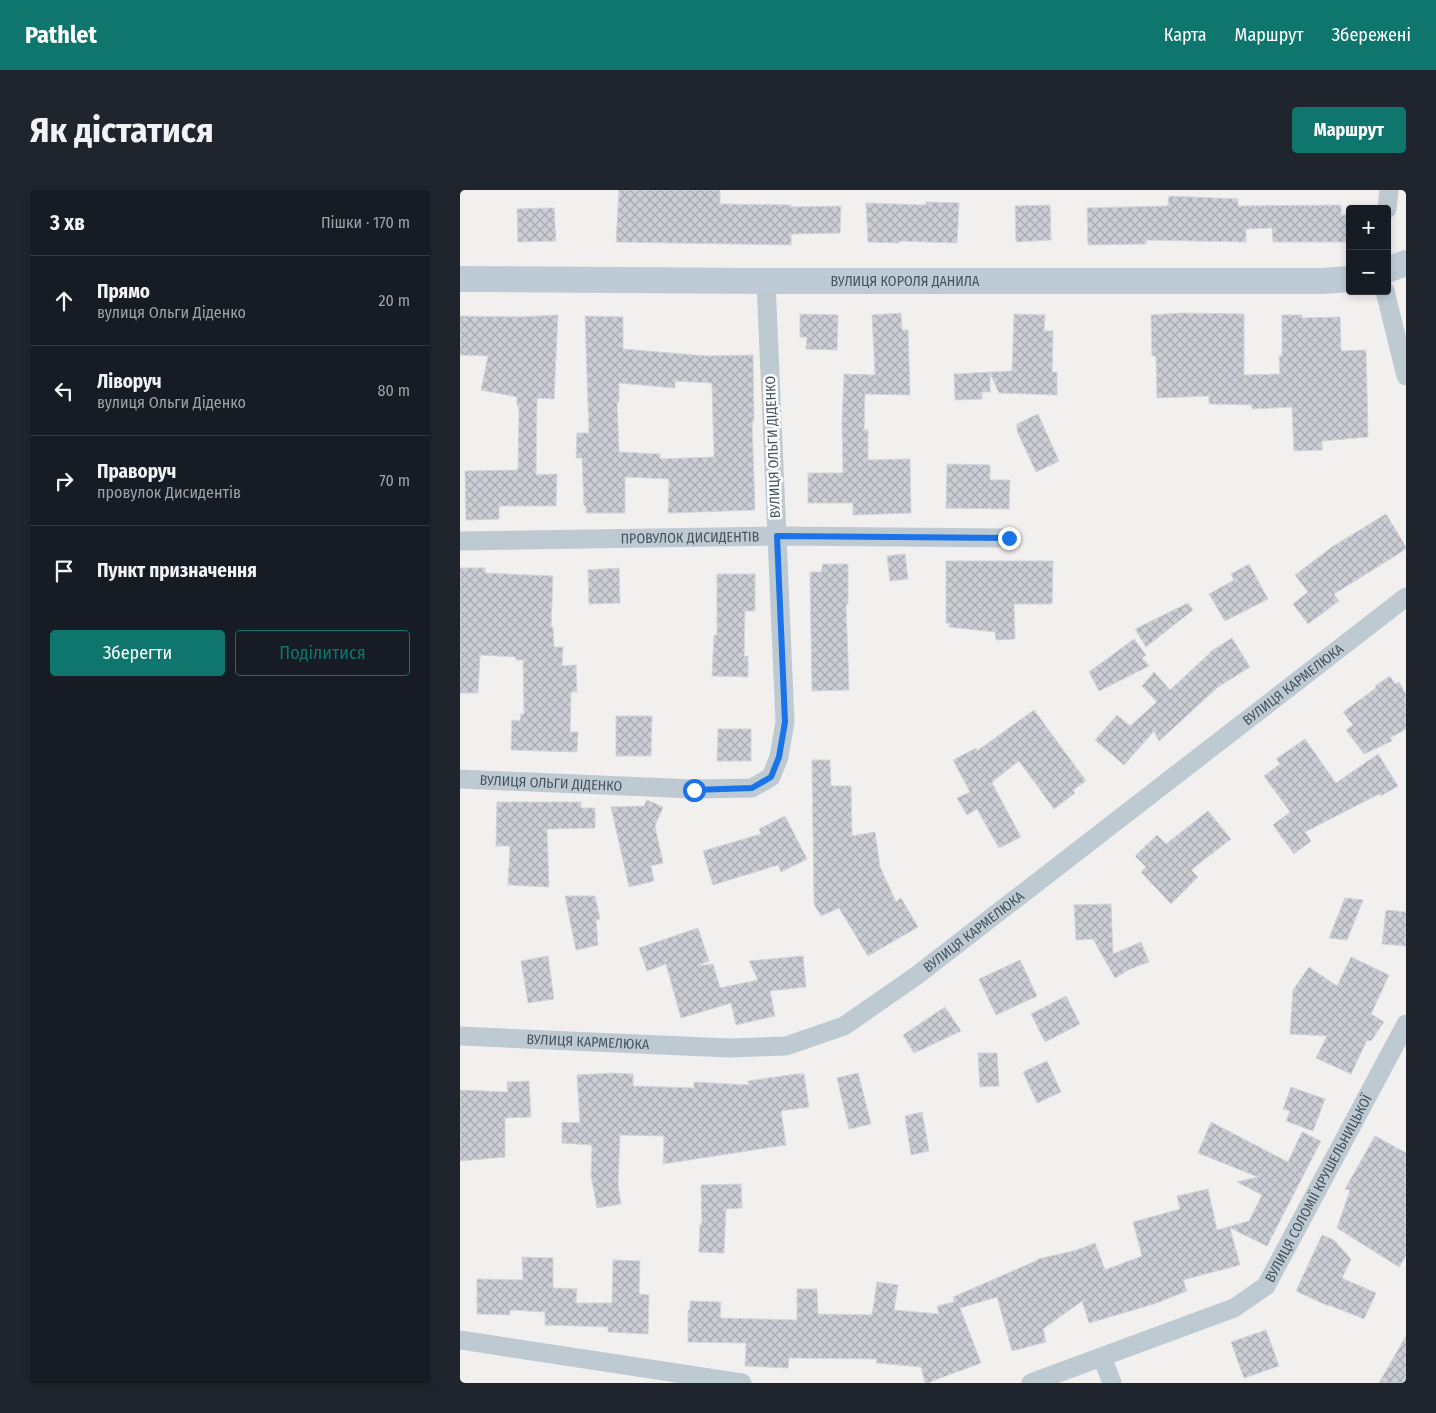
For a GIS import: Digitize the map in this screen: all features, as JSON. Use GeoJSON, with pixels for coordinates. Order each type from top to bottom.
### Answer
{"type":"FeatureCollection","features":[{"type":"Feature","properties":{"kind":"main road","name":"ВУЛИЦЯ КОРОЛЯ ДАНИЛА"},"geometry":{"type":"LineString","coordinates":[[460,279],[1321,282],[1346,279]]}},
{"type":"Feature","properties":{"kind":"street"},"geometry":{"type":"LineString","coordinates":[[1387,205],[1389,190]]}},
{"type":"Feature","properties":{"kind":"street","name":"ВУЛИЦЯ ОЛЬГИ ДІДЕНКО"},"geometry":{"type":"LineString","coordinates":[[460,779],[694,790],[752,788],[771,777],[779,757],[785,722],[766,281]]}},
{"type":"Feature","properties":{"kind":"street"},"geometry":{"type":"LineString","coordinates":[[1386,295],[1406,376]]}},
{"type":"Feature","properties":{"kind":"street","name":"ПРОВУЛОК ДИСИДЕНТІВ"},"geometry":{"type":"LineString","coordinates":[[460,541],[777,536],[1009,538]]}},
{"type":"Feature","properties":{"kind":"street","name":"ВУЛИЦЯ КАРМЕЛЮКА"},"geometry":{"type":"LineString","coordinates":[[460,1036],[729,1048],[786,1046],[844,1026],[916,976],[1406,597]]}},
{"type":"Feature","properties":{"kind":"street","name":"ВУЛИЦЯ СОЛОМІЇ КРУШЕЛЬНИЦЬКОЇ"},"geometry":{"type":"LineString","coordinates":[[1031,1383],[1234,1308],[1266,1286],[1406,1024]]}},
{"type":"Feature","properties":{"kind":"street"},"geometry":{"type":"LineString","coordinates":[[460,1340],[742,1383]]}},
{"type":"Feature","properties":{"kind":"street"},"geometry":{"type":"LineString","coordinates":[[1102,1357],[1112,1383]]}},
{"type":"Feature","properties":{"kind":"building"},"geometry":{"type":"Polygon","coordinates":[[[619,190],[720,190],[720,204],[791,205],[791,207],[841,206],[840,233],[791,234],[791,245],[616,242],[619,190]]]}},
{"type":"Feature","properties":{"kind":"building"},"geometry":{"type":"Polygon","coordinates":[[[1169,196],[1238,199],[1238,206],[1341,205],[1341,215],[1346,215],[1346,242],[1273,242],[1272,228],[1246,229],[1246,242],[1146,240],[1146,244],[1088,245],[1087,208],[1168,206],[1169,196]]]}},
{"type":"Feature","properties":{"kind":"building"},"geometry":{"type":"Polygon","coordinates":[[[926,202],[959,203],[957,243],[868,242],[866,203],[926,205],[926,202]]]}},
{"type":"Feature","properties":{"kind":"building"},"geometry":{"type":"Polygon","coordinates":[[[1050,205],[1051,240],[1016,242],[1015,206],[1050,205]]]}},
{"type":"Feature","properties":{"kind":"building"},"geometry":{"type":"Polygon","coordinates":[[[554,208],[556,241],[518,242],[517,209],[554,208]]]}},
{"type":"Feature","properties":{"kind":"building"},"geometry":{"type":"Polygon","coordinates":[[[901,313],[902,330],[908,330],[910,395],[865,394],[864,430],[868,430],[868,460],[910,459],[911,513],[853,515],[853,503],[808,503],[808,473],[843,473],[842,422],[844,374],[875,375],[872,315],[901,313]]]}},
{"type":"Feature","properties":{"kind":"building"},"geometry":{"type":"Polygon","coordinates":[[[1181,313],[1244,314],[1244,375],[1280,374],[1279,356],[1282,356],[1282,315],[1302,315],[1302,318],[1340,317],[1341,351],[1366,350],[1368,437],[1322,441],[1322,450],[1294,451],[1292,407],[1252,409],[1252,405],[1209,404],[1209,396],[1157,398],[1156,356],[1152,356],[1151,315],[1181,313]]]}},
{"type":"Feature","properties":{"kind":"building"},"geometry":{"type":"Polygon","coordinates":[[[800,314],[838,315],[837,350],[806,349],[807,337],[800,337],[800,314]]]}},
{"type":"Feature","properties":{"kind":"building"},"geometry":{"type":"Polygon","coordinates":[[[1014,314],[1045,315],[1044,331],[1053,331],[1052,372],[1057,372],[1057,395],[999,393],[990,373],[990,392],[982,392],[982,399],[955,400],[954,374],[1012,371],[1014,314]]]}},
{"type":"Feature","properties":{"kind":"building"},"geometry":{"type":"Polygon","coordinates":[[[558,315],[554,399],[537,398],[536,475],[557,474],[556,506],[499,506],[499,519],[466,520],[465,471],[518,470],[519,406],[517,406],[517,397],[481,390],[488,356],[460,355],[460,316],[520,317],[558,315]]]}},
{"type":"Feature","properties":{"kind":"building"},"geometry":{"type":"Polygon","coordinates":[[[585,316],[623,317],[623,349],[707,356],[753,355],[754,422],[752,422],[755,510],[668,513],[669,479],[625,477],[625,513],[586,513],[582,458],[576,458],[577,433],[589,433],[585,316]],[[675,381],[675,388],[619,383],[619,402],[617,402],[619,452],[660,454],[660,459],[714,457],[712,383],[675,381]]]}},
{"type":"Feature","properties":{"kind":"building"},"geometry":{"type":"Polygon","coordinates":[[[1038,414],[1059,461],[1036,472],[1017,431],[1017,424],[1038,414]]]}},
{"type":"Feature","properties":{"kind":"building"},"geometry":{"type":"Polygon","coordinates":[[[947,464],[990,465],[990,480],[1010,480],[1009,509],[946,508],[947,464]]]}},
{"type":"Feature","properties":{"kind":"building"},"geometry":{"type":"Polygon","coordinates":[[[1386,514],[1406,549],[1334,594],[1339,601],[1308,624],[1293,604],[1308,592],[1295,575],[1332,547],[1386,514]]]}},
{"type":"Feature","properties":{"kind":"building"},"geometry":{"type":"Polygon","coordinates":[[[905,554],[908,579],[890,581],[887,556],[905,554]]]}},
{"type":"Feature","properties":{"kind":"building"},"geometry":{"type":"Polygon","coordinates":[[[946,561],[1053,561],[1052,604],[1014,604],[1015,639],[996,640],[995,632],[949,627],[950,623],[946,623],[946,561]]]}},
{"type":"Feature","properties":{"kind":"building"},"geometry":{"type":"Polygon","coordinates":[[[823,564],[848,564],[848,604],[846,604],[849,690],[812,691],[810,572],[821,572],[823,564]]]}},
{"type":"Feature","properties":{"kind":"building"},"geometry":{"type":"Polygon","coordinates":[[[1249,564],[1268,599],[1225,621],[1209,594],[1234,580],[1231,574],[1249,564]]]}},
{"type":"Feature","properties":{"kind":"building"},"geometry":{"type":"Polygon","coordinates":[[[460,568],[485,568],[485,573],[553,576],[551,627],[553,627],[554,647],[563,647],[562,666],[576,665],[577,692],[571,692],[570,732],[578,732],[577,752],[511,750],[512,720],[520,721],[521,714],[524,714],[523,660],[516,660],[516,657],[480,655],[478,693],[460,693],[460,568]]]}},
{"type":"Feature","properties":{"kind":"building"},"geometry":{"type":"Polygon","coordinates":[[[619,568],[620,603],[589,604],[588,570],[619,568]]]}},
{"type":"Feature","properties":{"kind":"building"},"geometry":{"type":"Polygon","coordinates":[[[717,574],[755,574],[755,611],[745,611],[744,656],[748,656],[748,677],[712,676],[714,635],[717,635],[717,574]]]}},
{"type":"Feature","properties":{"kind":"building"},"geometry":{"type":"Polygon","coordinates":[[[1188,603],[1193,610],[1146,647],[1135,629],[1188,603]]]}},
{"type":"Feature","properties":{"kind":"building"},"geometry":{"type":"Polygon","coordinates":[[[1232,638],[1250,667],[1218,687],[1159,741],[1154,731],[1124,765],[1095,740],[1117,715],[1130,726],[1157,702],[1142,686],[1154,672],[1170,690],[1210,652],[1232,638]]]}},
{"type":"Feature","properties":{"kind":"building"},"geometry":{"type":"Polygon","coordinates":[[[1134,639],[1146,655],[1142,658],[1149,666],[1099,691],[1089,672],[1134,639]]]}},
{"type":"Feature","properties":{"kind":"building"},"geometry":{"type":"Polygon","coordinates":[[[1390,676],[1395,684],[1399,682],[1406,694],[1406,729],[1390,738],[1392,741],[1364,754],[1346,730],[1353,725],[1343,712],[1390,676]]]}},
{"type":"Feature","properties":{"kind":"building"},"geometry":{"type":"Polygon","coordinates":[[[1034,710],[1086,781],[1073,790],[1075,793],[1054,809],[1019,761],[993,781],[992,783],[1021,837],[999,848],[977,809],[967,815],[957,798],[970,792],[953,760],[976,748],[977,751],[1034,710]]]}},
{"type":"Feature","properties":{"kind":"building"},"geometry":{"type":"Polygon","coordinates":[[[616,716],[652,716],[651,756],[616,756],[616,716]]]}},
{"type":"Feature","properties":{"kind":"building"},"geometry":{"type":"Polygon","coordinates":[[[718,729],[751,729],[751,761],[717,761],[718,729]]]}},
{"type":"Feature","properties":{"kind":"building"},"geometry":{"type":"Polygon","coordinates":[[[1305,739],[1336,783],[1378,754],[1398,786],[1305,832],[1311,841],[1294,854],[1273,825],[1290,812],[1264,776],[1280,764],[1276,759],[1305,739]]]}},
{"type":"Feature","properties":{"kind":"building"},"geometry":{"type":"Polygon","coordinates":[[[812,760],[830,760],[831,786],[851,786],[852,836],[875,832],[880,867],[896,902],[901,898],[918,927],[868,956],[839,908],[821,916],[814,904],[812,760]]]}},
{"type":"Feature","properties":{"kind":"building"},"geometry":{"type":"Polygon","coordinates":[[[647,800],[663,807],[655,826],[663,863],[651,866],[654,881],[629,887],[611,807],[644,806],[647,800]]]}},
{"type":"Feature","properties":{"kind":"building"},"geometry":{"type":"Polygon","coordinates":[[[497,802],[581,802],[581,808],[595,808],[595,828],[547,829],[549,887],[508,885],[510,846],[496,846],[497,802]]]}},
{"type":"Feature","properties":{"kind":"building"},"geometry":{"type":"Polygon","coordinates":[[[1208,811],[1231,839],[1191,870],[1198,877],[1171,904],[1141,872],[1146,867],[1135,856],[1157,835],[1166,844],[1208,811]]]}},
{"type":"Feature","properties":{"kind":"building"},"geometry":{"type":"Polygon","coordinates":[[[785,816],[807,859],[781,872],[778,865],[713,885],[703,851],[761,834],[759,829],[785,816]]]}},
{"type":"Feature","properties":{"kind":"building"},"geometry":{"type":"Polygon","coordinates":[[[565,896],[595,896],[600,919],[596,920],[598,945],[576,950],[565,896]]]}},
{"type":"Feature","properties":{"kind":"building"},"geometry":{"type":"Polygon","coordinates":[[[1345,898],[1363,900],[1347,940],[1329,938],[1345,898]]]}},
{"type":"Feature","properties":{"kind":"building"},"geometry":{"type":"Polygon","coordinates":[[[1111,904],[1113,954],[1141,942],[1149,962],[1130,969],[1115,978],[1093,939],[1076,940],[1074,905],[1111,904]]]}},
{"type":"Feature","properties":{"kind":"building"},"geometry":{"type":"Polygon","coordinates":[[[1386,910],[1406,912],[1406,946],[1382,944],[1386,910]]]}},
{"type":"Feature","properties":{"kind":"building"},"geometry":{"type":"Polygon","coordinates":[[[698,928],[709,961],[697,966],[713,964],[720,988],[758,980],[749,961],[803,956],[806,987],[770,991],[775,1016],[736,1025],[731,1003],[681,1018],[666,964],[647,971],[639,948],[698,928]]]}},
{"type":"Feature","properties":{"kind":"building"},"geometry":{"type":"Polygon","coordinates":[[[548,956],[554,999],[528,1003],[521,961],[548,956]]]}},
{"type":"Feature","properties":{"kind":"building"},"geometry":{"type":"Polygon","coordinates":[[[1351,957],[1389,975],[1371,1014],[1384,1022],[1371,1041],[1367,1040],[1351,1074],[1316,1058],[1327,1036],[1290,1034],[1293,990],[1309,967],[1337,986],[1351,957]]]}},
{"type":"Feature","properties":{"kind":"building"},"geometry":{"type":"Polygon","coordinates":[[[1020,960],[1037,996],[996,1015],[979,979],[1020,960]]]}},
{"type":"Feature","properties":{"kind":"building"},"geometry":{"type":"Polygon","coordinates":[[[1066,996],[1080,1024],[1045,1042],[1031,1014],[1066,996]]]}},
{"type":"Feature","properties":{"kind":"building"},"geometry":{"type":"Polygon","coordinates":[[[945,1007],[961,1031],[914,1053],[903,1035],[945,1007]]]}},
{"type":"Feature","properties":{"kind":"building"},"geometry":{"type":"Polygon","coordinates":[[[978,1053],[997,1053],[999,1086],[980,1087],[978,1053]]]}},
{"type":"Feature","properties":{"kind":"building"},"geometry":{"type":"Polygon","coordinates":[[[1047,1061],[1061,1092],[1037,1103],[1023,1072],[1047,1061]]]}},
{"type":"Feature","properties":{"kind":"building"},"geometry":{"type":"Polygon","coordinates":[[[858,1073],[871,1124],[849,1129],[837,1078],[858,1073]]]}},
{"type":"Feature","properties":{"kind":"building"},"geometry":{"type":"Polygon","coordinates":[[[633,1074],[633,1086],[694,1088],[694,1082],[749,1085],[748,1081],[804,1074],[809,1107],[781,1111],[786,1145],[663,1164],[664,1136],[620,1135],[618,1185],[621,1204],[597,1208],[591,1175],[592,1145],[562,1143],[562,1122],[580,1123],[577,1075],[633,1074]]]}},
{"type":"Feature","properties":{"kind":"building"},"geometry":{"type":"Polygon","coordinates":[[[529,1081],[531,1117],[505,1118],[505,1157],[460,1161],[460,1090],[508,1092],[507,1082],[529,1081]]]}},
{"type":"Feature","properties":{"kind":"building"},"geometry":{"type":"Polygon","coordinates":[[[1291,1087],[1325,1099],[1313,1131],[1286,1121],[1290,1111],[1283,1109],[1291,1087]]]}},
{"type":"Feature","properties":{"kind":"building"},"geometry":{"type":"Polygon","coordinates":[[[922,1112],[929,1151],[911,1155],[905,1116],[922,1112]]]}},
{"type":"Feature","properties":{"kind":"building"},"geometry":{"type":"Polygon","coordinates":[[[1211,1122],[1288,1162],[1302,1132],[1321,1141],[1267,1246],[1230,1228],[1240,1265],[1183,1280],[1187,1291],[1154,1304],[1089,1323],[1082,1301],[1043,1329],[1046,1342],[1012,1351],[997,1297],[960,1308],[981,1363],[927,1383],[925,1383],[921,1367],[876,1363],[877,1359],[789,1358],[788,1368],[745,1366],[746,1343],[688,1342],[688,1310],[690,1310],[690,1301],[721,1302],[720,1318],[797,1320],[797,1289],[817,1289],[818,1314],[872,1315],[877,1282],[898,1285],[894,1310],[939,1314],[937,1306],[954,1302],[953,1297],[1038,1259],[1077,1250],[1095,1243],[1105,1270],[1142,1256],[1133,1222],[1180,1209],[1177,1196],[1208,1189],[1217,1230],[1249,1221],[1262,1195],[1237,1182],[1258,1177],[1198,1153],[1211,1122]]]}},
{"type":"Feature","properties":{"kind":"building"},"geometry":{"type":"Polygon","coordinates":[[[1375,1136],[1406,1153],[1406,1256],[1399,1267],[1337,1228],[1350,1190],[1345,1189],[1375,1136]]]}},
{"type":"Feature","properties":{"kind":"building"},"geometry":{"type":"Polygon","coordinates":[[[741,1184],[742,1208],[726,1209],[724,1253],[699,1252],[700,1224],[702,1225],[701,1185],[741,1184]]]}},
{"type":"Feature","properties":{"kind":"building"},"geometry":{"type":"Polygon","coordinates":[[[1322,1235],[1334,1240],[1351,1259],[1342,1278],[1376,1293],[1364,1319],[1328,1306],[1296,1291],[1322,1235]]]}},
{"type":"Feature","properties":{"kind":"building"},"geometry":{"type":"Polygon","coordinates":[[[522,1257],[553,1258],[553,1288],[577,1289],[576,1303],[612,1303],[613,1260],[640,1261],[639,1294],[649,1295],[648,1334],[608,1332],[608,1327],[545,1325],[545,1312],[510,1310],[510,1315],[477,1314],[477,1279],[523,1280],[522,1257]]]}},
{"type":"Feature","properties":{"kind":"building"},"geometry":{"type":"Polygon","coordinates":[[[1266,1330],[1279,1366],[1244,1378],[1231,1342],[1266,1330]]]}},
{"type":"Feature","properties":{"kind":"building"},"geometry":{"type":"Polygon","coordinates":[[[1406,1336],[1406,1383],[1379,1383],[1406,1336]]]}},
{"type":"Feature","properties":{"kind":"route"},"geometry":{"type":"LineString","coordinates":[[694,790],[752,788],[771,777],[779,757],[785,722],[777,536],[1009,538]]}}]}
